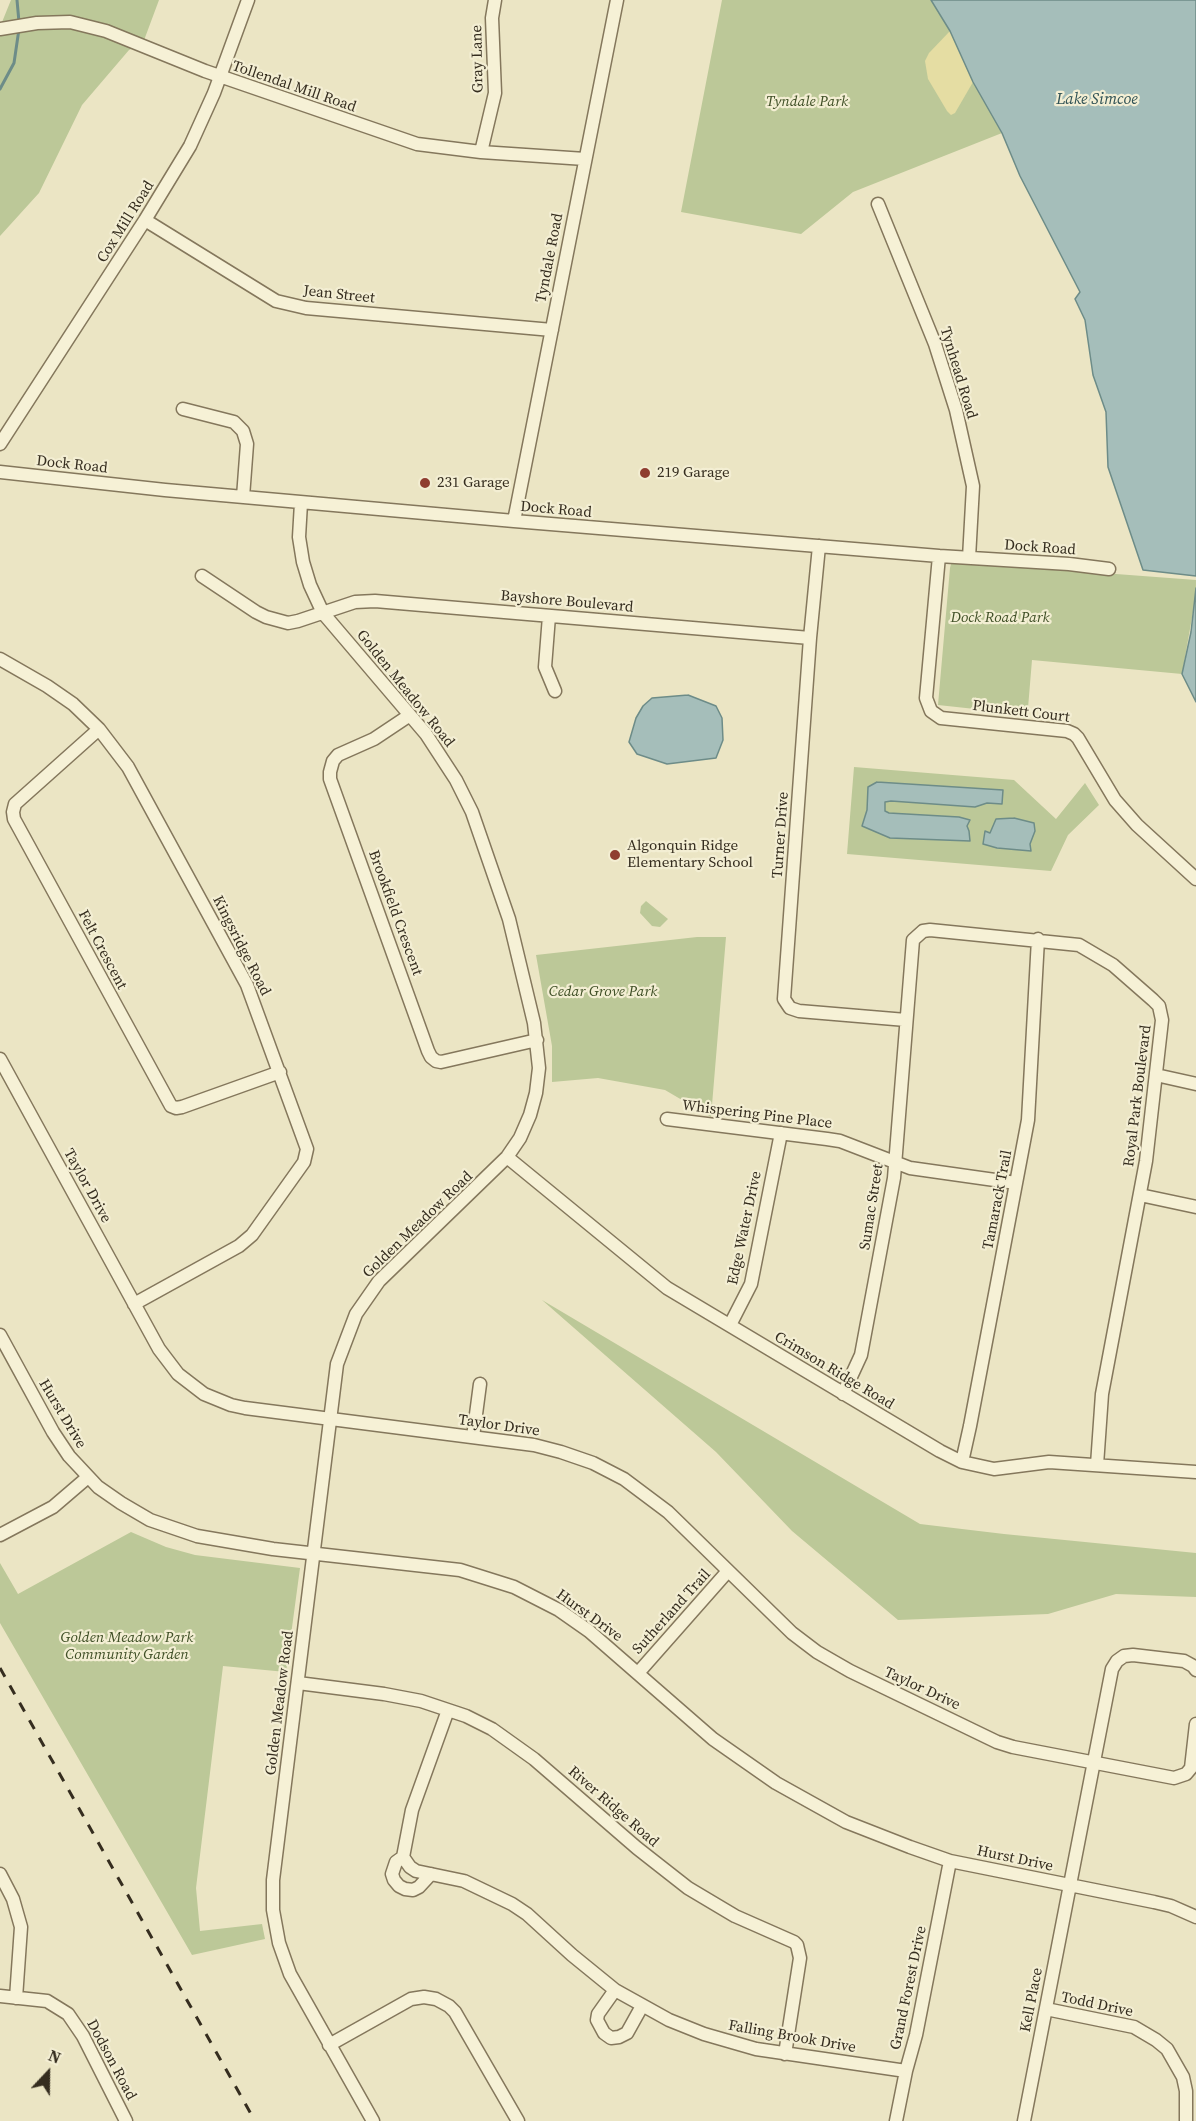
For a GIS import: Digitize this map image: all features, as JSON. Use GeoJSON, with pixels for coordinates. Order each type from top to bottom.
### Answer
{"type":"FeatureCollection","features":[{"type":"Feature","properties":{"kind":"street","name":"Cox Mill Road"},"geometry":{"type":"LineString","coordinates":[[0,444],[145,220],[194,139],[248,0]]}},
{"type":"Feature","properties":{"kind":"street","name":"Gray Lane"},"geometry":{"type":"LineString","coordinates":[[481,152],[495,93],[492,18],[495,0]]}},
{"type":"Feature","properties":{"kind":"street","name":"Tyndale Road"},"geometry":{"type":"LineString","coordinates":[[514,521],[617,0]]}},
{"type":"Feature","properties":{"kind":"street","name":"Tollendal Mill Road"},"geometry":{"type":"LineString","coordinates":[[0,29],[37,23],[70,22],[106,31],[220,76],[417,144],[481,152],[585,159]]}},
{"type":"Feature","properties":{"kind":"street","name":"Tynhead Road"},"geometry":{"type":"LineString","coordinates":[[878,204],[935,344],[956,410],[973,486],[969,558]]}},
{"type":"Feature","properties":{"kind":"street","name":"Jean Street"},"geometry":{"type":"LineString","coordinates":[[145,220],[276,301],[306,308],[552,330]]}},
{"type":"Feature","properties":{"kind":"street"},"geometry":{"type":"LineString","coordinates":[[183,409],[234,422],[243,431],[248,444],[243,497]]}},
{"type":"Feature","properties":{"kind":"street","name":"Dock Road"},"geometry":{"type":"LineString","coordinates":[[0,472],[243,497],[514,521],[1109,569]]}},
{"type":"Feature","properties":{"kind":"street","name":"Golden Meadow Road"},"geometry":{"type":"LineString","coordinates":[[300,502],[299,537],[303,562],[323,613],[426,734],[456,780],[476,823],[509,919],[537,1040],[538,1080],[534,1104],[524,1130],[507,1157],[388,1271],[362,1303],[351,1323],[339,1355],[273,1880],[273,1910],[277,1934],[287,1967],[373,2121]]}},
{"type":"Feature","properties":{"kind":"street","name":"Turner Drive"},"geometry":{"type":"LineString","coordinates":[[819,546],[810,638],[784,999],[790,1008],[799,1011],[906,1020]]}},
{"type":"Feature","properties":{"kind":"street","name":"Plunkett Court"},"geometry":{"type":"LineString","coordinates":[[939,556],[926,698],[931,711],[941,718],[1067,731],[1074,734],[1122,809],[1196,879]]}},
{"type":"Feature","properties":{"kind":"street","name":"Bayshore Boulevard"},"geometry":{"type":"LineString","coordinates":[[202,576],[236,601],[278,621],[298,621],[355,602],[375,601],[810,638]]}},
{"type":"Feature","properties":{"kind":"street"},"geometry":{"type":"LineString","coordinates":[[549,616],[545,667],[555,691]]}},
{"type":"Feature","properties":{"kind":"street","name":"Kingsridge Road"},"geometry":{"type":"LineString","coordinates":[[0,659],[59,694],[99,729],[128,767],[248,985],[307,1149],[304,1162],[260,1227],[239,1246],[134,1304]]}},
{"type":"Feature","properties":{"kind":"street","name":"Brookfield Crescent"},"geometry":{"type":"LineString","coordinates":[[410,715],[374,739],[338,755],[333,760],[330,779],[428,1051],[431,1058],[441,1062],[537,1040]]}},
{"type":"Feature","properties":{"kind":"street","name":"Felt Crescent"},"geometry":{"type":"LineString","coordinates":[[99,729],[15,804],[14,819],[171,1106],[182,1107],[280,1072]]}},
{"type":"Feature","properties":{"kind":"street","name":"Royal Park Boulevard"},"geometry":{"type":"LineString","coordinates":[[906,1020],[911,947],[913,940],[923,931],[930,930],[1038,939],[1079,945],[1113,965],[1159,1006],[1162,1020],[1147,1151],[1102,1394],[1097,1465]]}},
{"type":"Feature","properties":{"kind":"street","name":"Tamarack Trail"},"geometry":{"type":"LineString","coordinates":[[962,1462],[1029,1109],[1038,939]]}},
{"type":"Feature","properties":{"kind":"street","name":"Sumac Street"},"geometry":{"type":"LineString","coordinates":[[843,1394],[861,1355],[890,1201],[906,1020]]}},
{"type":"Feature","properties":{"kind":"street","name":"Taylor Drive"},"geometry":{"type":"LineString","coordinates":[[0,1059],[153,1340],[178,1374],[204,1394],[231,1405],[545,1448],[607,1470],[624,1479],[668,1512],[792,1633],[817,1652],[850,1671],[997,1742],[1093,1763],[1180,1778],[1186,1774],[1193,1761],[1196,1724]]}},
{"type":"Feature","properties":{"kind":"street"},"geometry":{"type":"LineString","coordinates":[[1156,1075],[1196,1084]]}},
{"type":"Feature","properties":{"kind":"street"},"geometry":{"type":"LineString","coordinates":[[0,1087],[12,1081]]}},
{"type":"Feature","properties":{"kind":"street","name":"Whispering Pine Place"},"geometry":{"type":"LineString","coordinates":[[667,1119],[840,1141],[909,1168],[1016,1183]]}},
{"type":"Feature","properties":{"kind":"street","name":"Edge Water Drive"},"geometry":{"type":"LineString","coordinates":[[730,1325],[744,1299],[754,1272],[781,1133]]}},
{"type":"Feature","properties":{"kind":"street","name":"Crimson Ridge Road"},"geometry":{"type":"LineString","coordinates":[[507,1157],[652,1278],[946,1455],[962,1462],[994,1469],[1049,1462],[1196,1472]]}},
{"type":"Feature","properties":{"kind":"street"},"geometry":{"type":"LineString","coordinates":[[1140,1195],[1196,1207]]}},
{"type":"Feature","properties":{"kind":"street","name":"Hurst Drive"},"geometry":{"type":"LineString","coordinates":[[0,1335],[53,1432],[88,1477],[129,1508],[150,1520],[176,1530],[209,1538],[313,1554],[460,1570],[505,1583],[576,1620],[713,1739],[776,1783],[846,1822],[950,1861],[1154,1902],[1171,1906],[1196,1917]]}},
{"type":"Feature","properties":{"kind":"street"},"geometry":{"type":"LineString","coordinates":[[473,1437],[480,1384]]}},
{"type":"Feature","properties":{"kind":"street"},"geometry":{"type":"LineString","coordinates":[[0,1535],[53,1507],[88,1477]]}},
{"type":"Feature","properties":{"kind":"street","name":"Sutherland Trail"},"geometry":{"type":"LineString","coordinates":[[638,1673],[729,1571]]}},
{"type":"Feature","properties":{"kind":"street","name":"Kell Place"},"geometry":{"type":"LineString","coordinates":[[1024,2121],[1112,1669],[1124,1656],[1133,1655],[1184,1661],[1196,1670]]}},
{"type":"Feature","properties":{"kind":"street","name":"River Ridge Road"},"geometry":{"type":"LineString","coordinates":[[298,1683],[397,1696],[448,1710],[485,1726],[521,1748],[646,1856],[688,1888],[735,1916],[797,1945],[800,1958],[785,2054]]}},
{"type":"Feature","properties":{"kind":"street"},"geometry":{"type":"LineString","coordinates":[[431,1874],[413,1890],[399,1886],[392,1874],[396,1862],[404,1857],[416,1797],[448,1710]]}},
{"type":"Feature","properties":{"kind":"street","name":"Falling Brook Drive"},"geometry":{"type":"LineString","coordinates":[[404,1857],[410,1867],[416,1871],[464,1881],[512,1904],[527,1914],[615,1990],[642,2006],[704,2034],[756,2049],[906,2071]]}},
{"type":"Feature","properties":{"kind":"street","name":"Grand Forest Drive"},"geometry":{"type":"LineString","coordinates":[[896,2121],[916,2035],[950,1861]]}},
{"type":"Feature","properties":{"kind":"street"},"geometry":{"type":"LineString","coordinates":[[0,1874],[13,1899],[21,1927],[16,1998]]}},
{"type":"Feature","properties":{"kind":"street"},"geometry":{"type":"LineString","coordinates":[[615,1990],[598,2014],[597,2020],[604,2033],[611,2038],[627,2033],[642,2006]]}},
{"type":"Feature","properties":{"kind":"street","name":"Dodson Road"},"geometry":{"type":"LineString","coordinates":[[0,1996],[47,2001],[68,2014],[83,2036],[126,2121]]}},
{"type":"Feature","properties":{"kind":"street"},"geometry":{"type":"LineString","coordinates":[[329,2045],[411,1999],[424,1996],[436,1999],[450,2006],[455,2012],[518,2121]]}},
{"type":"Feature","properties":{"kind":"street","name":"Todd Drive"},"geometry":{"type":"LineString","coordinates":[[1046,2010],[1134,2027],[1156,2040],[1167,2049],[1182,2077],[1186,2091],[1185,2121]]}},
{"type":"Feature","properties":{"kind":"green space"},"geometry":{"type":"Polygon","coordinates":[[[11,0],[159,0],[143,43],[129,50],[82,105],[39,193],[0,236],[0,27],[11,0]]]}},
{"type":"Feature","properties":{"kind":"green space","name":"Tyndale Park"},"geometry":{"type":"Polygon","coordinates":[[[722,0],[931,0],[950,31],[973,81],[1002,133],[853,192],[801,234],[681,212],[722,0]]]}},
{"type":"Feature","properties":{"kind":"green space","name":"Dock Road Park"},"geometry":{"type":"Polygon","coordinates":[[[956,562],[1196,580],[1196,595],[1182,674],[1032,660],[1027,720],[1012,713],[938,705],[950,568],[951,564],[956,562]]]}},
{"type":"Feature","properties":{"kind":"green space"},"geometry":{"type":"Polygon","coordinates":[[[854,767],[1014,780],[1056,819],[1085,783],[1099,805],[1068,835],[1051,871],[847,854],[854,767]]]}},
{"type":"Feature","properties":{"kind":"green space"},"geometry":{"type":"Polygon","coordinates":[[[646,901],[668,919],[660,927],[652,926],[640,913],[641,906],[646,901]]]}},
{"type":"Feature","properties":{"kind":"green space","name":"Cedar Grove Park"},"geometry":{"type":"Polygon","coordinates":[[[697,937],[726,937],[711,1117],[665,1090],[598,1078],[552,1082],[552,1046],[536,955],[697,937]]]}},
{"type":"Feature","properties":{"kind":"green space"},"geometry":{"type":"Polygon","coordinates":[[[542,1300],[920,1524],[1196,1553],[1196,1597],[1116,1594],[1048,1614],[898,1620],[792,1531],[716,1452],[542,1300]]]}},
{"type":"Feature","properties":{"kind":"green space","name":"Golden Meadow Park Community Garden"},"geometry":{"type":"Polygon","coordinates":[[[131,1532],[166,1547],[195,1555],[300,1568],[286,1672],[223,1666],[196,1888],[200,1931],[262,1924],[265,1939],[192,1955],[0,1623],[0,1563],[18,1594],[131,1532]]]}},
{"type":"Feature","properties":{"kind":"sand"},"geometry":{"type":"Polygon","coordinates":[[[950,31],[973,82],[955,113],[951,115],[928,79],[925,61],[929,53],[950,31]]]}},
{"type":"Feature","properties":{"kind":"water","name":"Lake Simcoe"},"geometry":{"type":"Polygon","coordinates":[[[931,0],[1196,0],[1196,576],[1143,570],[1108,467],[1106,412],[1093,375],[1085,320],[1075,299],[1080,292],[1020,176],[1002,133],[973,82],[950,31],[931,0]]]}},
{"type":"Feature","properties":{"kind":"water"},"geometry":{"type":"Polygon","coordinates":[[[1196,588],[1196,702],[1182,674],[1191,632],[1196,588]]]}},
{"type":"Feature","properties":{"kind":"water"},"geometry":{"type":"Polygon","coordinates":[[[688,695],[716,706],[722,718],[723,740],[716,758],[667,764],[637,754],[629,742],[636,718],[643,706],[652,698],[688,695]]]}},
{"type":"Feature","properties":{"kind":"water"},"geometry":{"type":"Polygon","coordinates":[[[877,782],[1003,790],[1002,804],[987,803],[975,807],[885,802],[885,811],[889,813],[959,817],[970,820],[967,826],[970,841],[890,838],[862,826],[867,810],[868,787],[877,782]]]}},
{"type":"Feature","properties":{"kind":"water"},"geometry":{"type":"Polygon","coordinates":[[[1014,818],[1034,823],[1035,831],[1030,844],[1031,851],[997,848],[983,844],[985,831],[990,833],[996,819],[1014,818]]]}},
{"type":"Feature","properties":{"kind":"waterway"},"geometry":{"type":"LineString","coordinates":[[17,0],[19,22]]}},
{"type":"Feature","properties":{"kind":"waterway"},"geometry":{"type":"LineString","coordinates":[[0,89],[14,63],[19,29]]}},
{"type":"Feature","properties":{"kind":"railway"},"geometry":{"type":"LineString","coordinates":[[0,1668],[255,2121]]}},
{"type":"Feature","properties":{"kind":"place","name":"219 Garage"},"geometry":{"type":"Point","coordinates":[645,473]}},
{"type":"Feature","properties":{"kind":"place","name":"231 Garage"},"geometry":{"type":"Point","coordinates":[425,483]}},
{"type":"Feature","properties":{"kind":"place","name":"Algonquin Ridge Elementary School"},"geometry":{"type":"Point","coordinates":[615,855]}}]}
